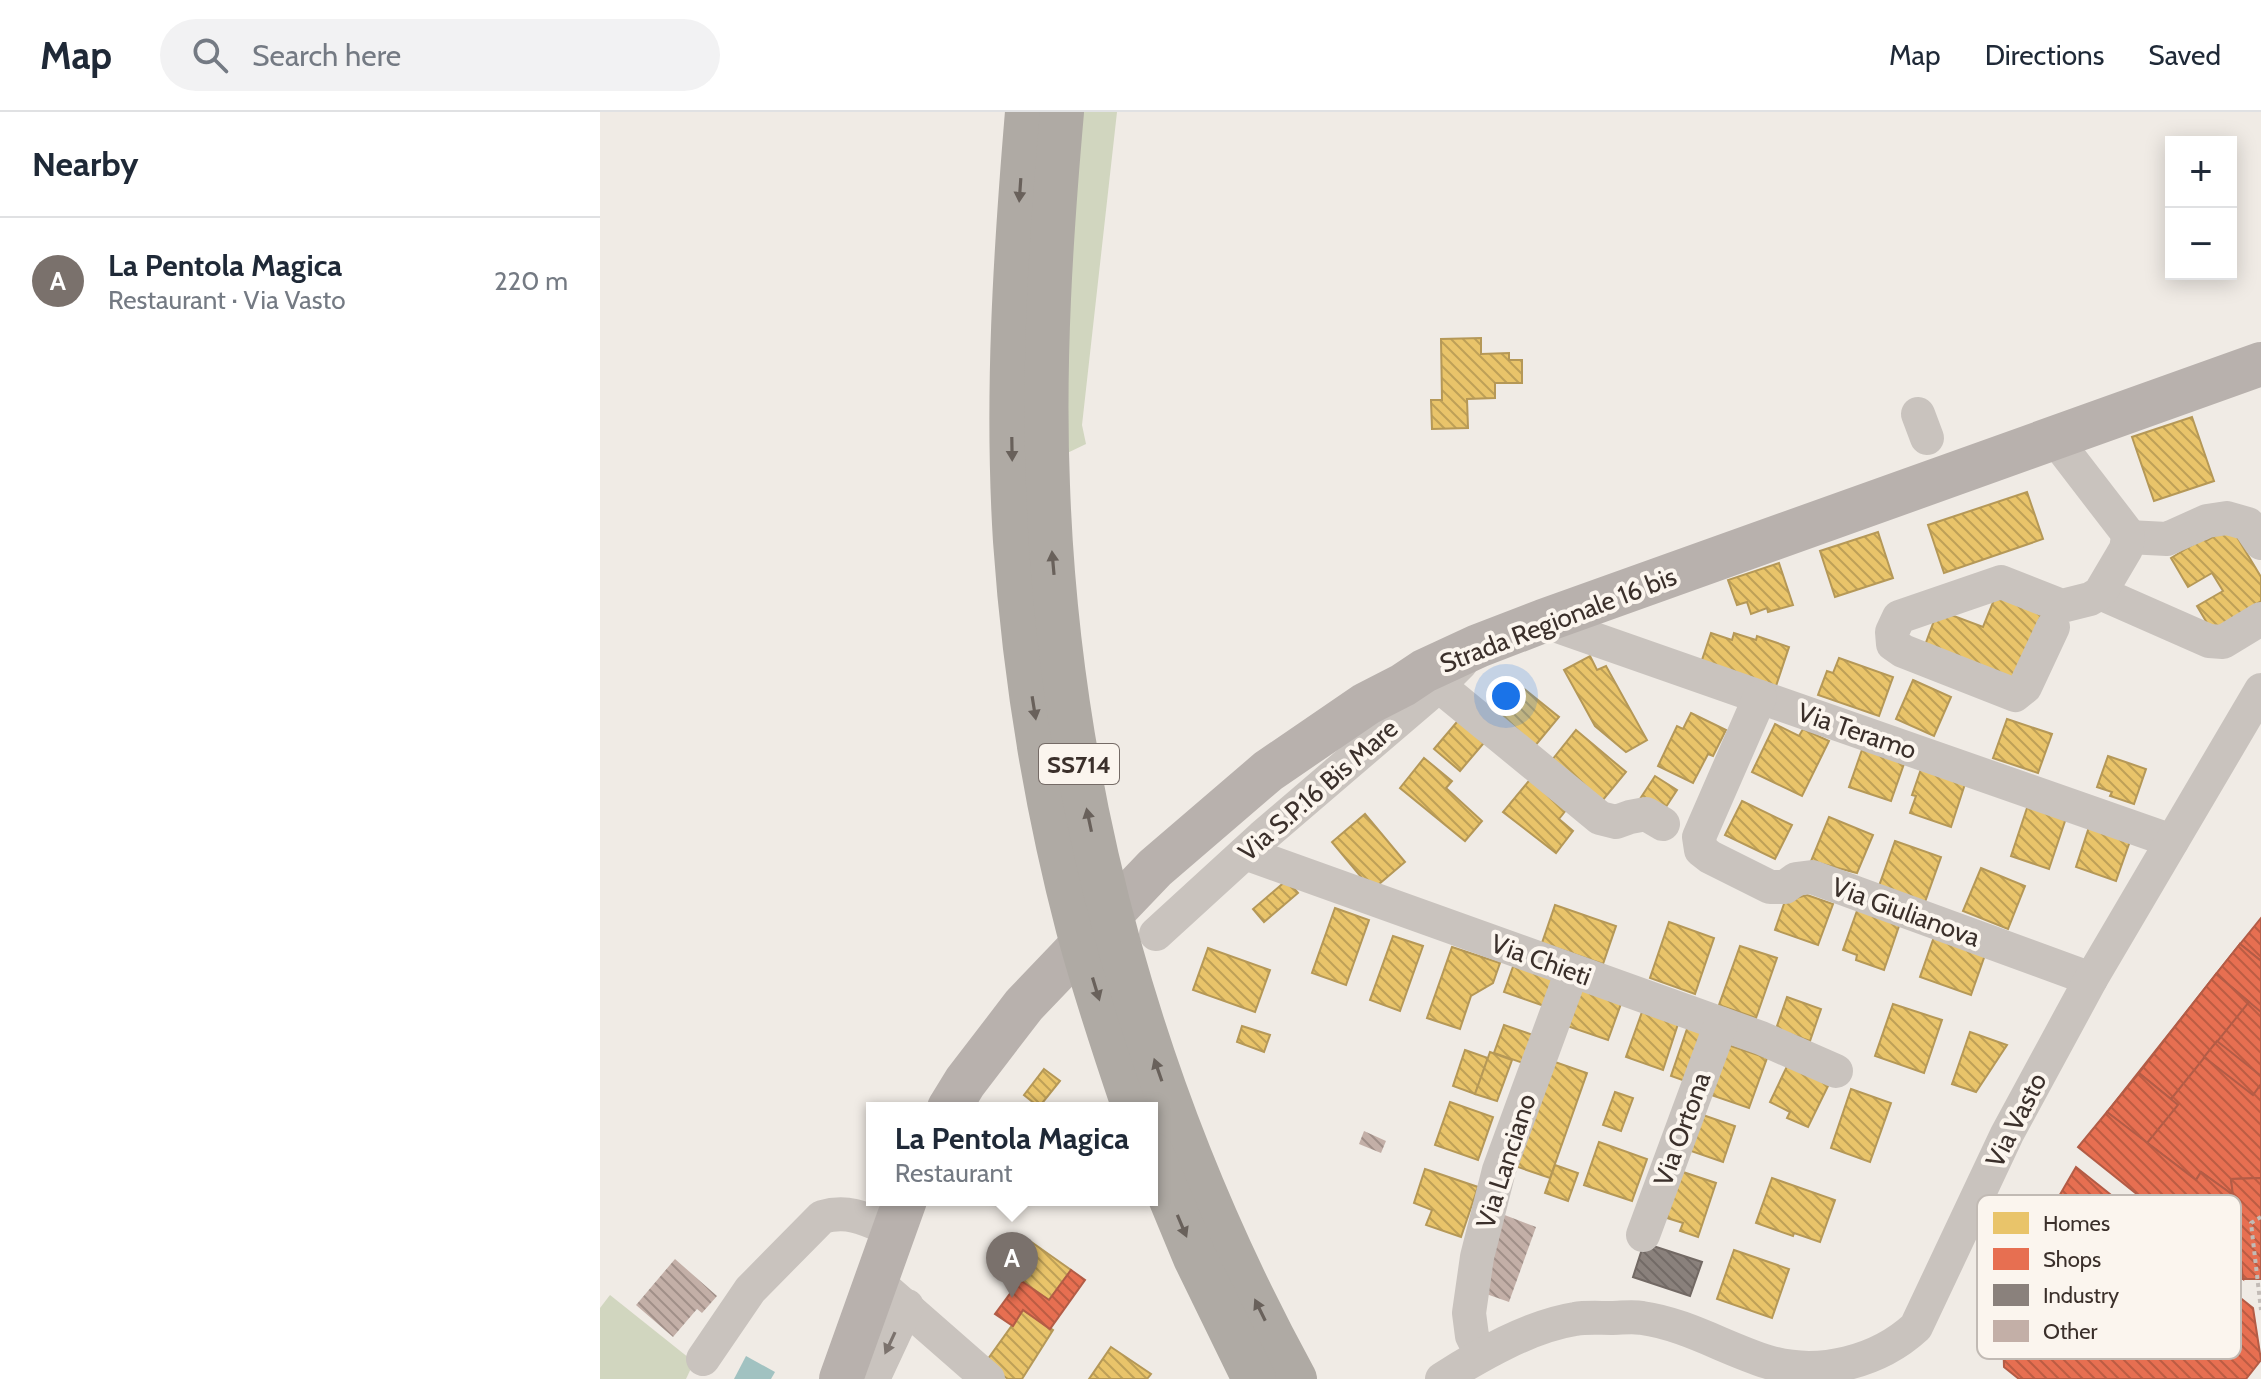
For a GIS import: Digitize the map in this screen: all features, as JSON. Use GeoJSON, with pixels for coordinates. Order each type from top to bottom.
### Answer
{"type":"FeatureCollection","features":[{"type":"Feature","properties":{"kind":"highway","name":"SS714"},"geometry":{"type":"LineString","coordinates":[[1027,112],[1011,352],[1013,495],[1023,622],[1038,734],[1071,903],[1132,1102]]}},
{"type":"Feature","properties":{"kind":"highway","name":"SS714"},"geometry":{"type":"LineString","coordinates":[[1062,112],[1048,305],[1048,489],[1059,629],[1087,810],[1116,931],[1171,1108],[1199,1179],[1276,1345],[1295,1379]]}},
{"type":"Feature","properties":{"kind":"highway"},"geometry":{"type":"LineString","coordinates":[[1158,1169],[1195,1258],[1254,1379]]}},
{"type":"Feature","properties":{"kind":"main road","name":"Strada Regionale 16 bis"},"geometry":{"type":"LineString","coordinates":[[953,1102],[1024,1005],[1155,868],[1268,771],[1366,704],[1420,685],[1424,671],[1478,646],[1540,623],[2261,364]]}},
{"type":"Feature","properties":{"kind":"main road"},"geometry":{"type":"LineString","coordinates":[[841,1379],[892,1293],[900,1215]]}},
{"type":"Feature","properties":{"kind":"street"},"geometry":{"type":"LineString","coordinates":[[2058,436],[2065,452],[2128,537],[2126,549],[2100,593],[2058,617]]}},
{"type":"Feature","properties":{"kind":"street"},"geometry":{"type":"LineString","coordinates":[[2128,537],[2167,539],[2207,521],[2227,518],[2248,524],[2261,543]]}},
{"type":"Feature","properties":{"kind":"street"},"geometry":{"type":"LineString","coordinates":[[2100,593],[2209,641],[2223,642],[2261,619]]}},
{"type":"Feature","properties":{"kind":"street","name":"Via S.P.16 Bis Mare"},"geometry":{"type":"LineString","coordinates":[[1156,934],[1420,685],[1429,650],[1483,625],[1540,623]]}},
{"type":"Feature","properties":{"kind":"street","name":"Via Teramo"},"geometry":{"type":"LineString","coordinates":[[1540,623],[2172,841]]}},
{"type":"Feature","properties":{"kind":"street"},"geometry":{"type":"LineString","coordinates":[[1420,685],[1600,818],[1616,822],[1646,814],[1663,824]]}},
{"type":"Feature","properties":{"kind":"street","name":"Via Vasto"},"geometry":{"type":"LineString","coordinates":[[1978,1195],[2007,1134],[2091,979],[2261,690]]}},
{"type":"Feature","properties":{"kind":"street","name":"Via Giulianova"},"geometry":{"type":"LineString","coordinates":[[1760,697],[1699,837],[1701,850],[1770,887],[1785,887],[1796,879],[1812,877],[2091,979]]}},
{"type":"Feature","properties":{"kind":"street","name":"Via Chieti"},"geometry":{"type":"LineString","coordinates":[[1245,853],[1761,1038],[1836,1071]]}},
{"type":"Feature","properties":{"kind":"street","name":"Via Lanciano"},"geometry":{"type":"LineString","coordinates":[[1481,1354],[1472,1336],[1469,1313],[1477,1257],[1499,1170],[1572,971]]}},
{"type":"Feature","properties":{"kind":"street","name":"Via Ortona"},"geometry":{"type":"LineString","coordinates":[[1643,1235],[1721,1024]]}},
{"type":"Feature","properties":{"kind":"street","name":"Via Vasto"},"geometry":{"type":"LineString","coordinates":[[1442,1379],[1481,1354],[1528,1333],[1575,1318],[1641,1317],[1771,1363],[1828,1367],[1859,1360],[1892,1346],[1916,1327],[1977,1198]]}},
{"type":"Feature","properties":{"kind":"street"},"geometry":{"type":"LineString","coordinates":[[703,1359],[750,1290],[822,1217],[839,1213],[900,1215]]}},
{"type":"Feature","properties":{"kind":"street"},"geometry":{"type":"LineString","coordinates":[[873,1379],[892,1293],[988,1379]]}},
{"type":"Feature","properties":{"kind":"path"},"geometry":{"type":"LineString","coordinates":[[2261,1217],[2251,1223],[2259,1269],[2261,1310]]}},
{"type":"Feature","properties":{"kind":"green space"},"geometry":{"type":"Polygon","coordinates":[[[1076,112],[1117,112],[1082,425],[1086,444],[1061,456],[1076,112]]]}},
{"type":"Feature","properties":{"kind":"green space"},"geometry":{"type":"Polygon","coordinates":[[[610,1295],[694,1362],[686,1379],[600,1379],[600,1308],[610,1295]]]}},
{"type":"Feature","properties":{"kind":"water"},"geometry":{"type":"Polygon","coordinates":[[[746,1356],[775,1372],[771,1379],[734,1379],[746,1356]]]}},
{"type":"Feature","properties":{"kind":"building: Homes"},"geometry":{"type":"Polygon","coordinates":[[[1481,338],[1481,354],[1509,353],[1509,360],[1522,360],[1522,383],[1495,383],[1495,398],[1467,399],[1468,428],[1432,429],[1431,400],[1442,400],[1441,339],[1481,338]]]}},
{"type":"Feature","properties":{"kind":"building: Homes"},"geometry":{"type":"Polygon","coordinates":[[[2192,417],[2214,481],[2154,501],[2132,437],[2192,417]]]}},
{"type":"Feature","properties":{"kind":"building: Homes"},"geometry":{"type":"Polygon","coordinates":[[[2027,492],[2043,539],[1944,573],[1928,525],[2027,492]]]}},
{"type":"Feature","properties":{"kind":"building: Homes"},"geometry":{"type":"Polygon","coordinates":[[[2231,527],[2261,577],[2261,601],[2213,633],[2197,606],[2223,591],[2212,573],[2188,587],[2171,558],[2204,538],[2206,541],[2231,527]]]}},
{"type":"Feature","properties":{"kind":"building: Homes"},"geometry":{"type":"Polygon","coordinates":[[[1878,532],[1893,578],[1835,597],[1820,551],[1878,532]]]}},
{"type":"Feature","properties":{"kind":"building: Homes"},"geometry":{"type":"Polygon","coordinates":[[[1779,563],[1793,605],[1768,612],[1767,608],[1751,614],[1747,602],[1737,605],[1728,580],[1779,563]]]}},
{"type":"Feature","properties":{"kind":"building: Homes"},"geometry":{"type":"Polygon","coordinates":[[[1996,595],[2042,612],[2015,683],[1924,648],[1938,610],[1983,627],[1996,595]]]}},
{"type":"Feature","properties":{"kind":"building: Homes"},"geometry":{"type":"Polygon","coordinates":[[[1711,633],[1732,640],[1734,633],[1756,640],[1757,636],[1789,647],[1775,689],[1701,663],[1711,633]]]}},
{"type":"Feature","properties":{"kind":"building: Homes"},"geometry":{"type":"Polygon","coordinates":[[[1590,656],[1597,670],[1606,666],[1647,740],[1626,752],[1595,726],[1564,670],[1590,656]]]}},
{"type":"Feature","properties":{"kind":"building: Homes"},"geometry":{"type":"Polygon","coordinates":[[[1839,658],[1893,677],[1879,716],[1818,695],[1827,671],[1833,673],[1839,658]]]}},
{"type":"Feature","properties":{"kind":"building: Homes"},"geometry":{"type":"Polygon","coordinates":[[[1913,680],[1951,697],[1934,736],[1896,719],[1913,680]]]}},
{"type":"Feature","properties":{"kind":"building: Homes"},"geometry":{"type":"Polygon","coordinates":[[[1518,684],[1559,717],[1534,747],[1493,713],[1518,684]]]}},
{"type":"Feature","properties":{"kind":"building: Homes"},"geometry":{"type":"Polygon","coordinates":[[[1691,713],[1726,730],[1713,756],[1708,754],[1693,783],[1658,766],[1677,726],[1683,729],[1691,713]]]}},
{"type":"Feature","properties":{"kind":"building: Homes"},"geometry":{"type":"Polygon","coordinates":[[[1462,716],[1488,738],[1460,771],[1434,749],[1462,716]]]}},
{"type":"Feature","properties":{"kind":"building: Homes"},"geometry":{"type":"Polygon","coordinates":[[[2007,719],[2052,734],[2038,773],[1993,758],[2007,719]]]}},
{"type":"Feature","properties":{"kind":"building: Homes"},"geometry":{"type":"Polygon","coordinates":[[[1775,724],[1799,736],[1803,729],[1829,741],[1802,796],[1752,772],[1775,724]]]}},
{"type":"Feature","properties":{"kind":"building: Homes"},"geometry":{"type":"Polygon","coordinates":[[[1576,730],[1626,772],[1602,801],[1552,760],[1576,730]]]}},
{"type":"Feature","properties":{"kind":"building: Homes"},"geometry":{"type":"Polygon","coordinates":[[[1863,747],[1905,761],[1891,801],[1849,787],[1863,747]]]}},
{"type":"Feature","properties":{"kind":"building: Homes"},"geometry":{"type":"Polygon","coordinates":[[[2108,756],[2146,769],[2134,804],[2110,796],[2112,792],[2097,787],[2108,756]]]}},
{"type":"Feature","properties":{"kind":"building: Homes"},"geometry":{"type":"Polygon","coordinates":[[[1424,758],[1452,781],[1446,788],[1482,821],[1465,841],[1400,788],[1424,758]]]}},
{"type":"Feature","properties":{"kind":"building: Homes"},"geometry":{"type":"Polygon","coordinates":[[[1921,769],[1965,784],[1951,827],[1910,813],[1916,796],[1912,795],[1921,769]]]}},
{"type":"Feature","properties":{"kind":"building: Homes"},"geometry":{"type":"Polygon","coordinates":[[[1533,776],[1570,805],[1559,819],[1573,831],[1556,853],[1503,812],[1533,776]]]}},
{"type":"Feature","properties":{"kind":"building: Homes"},"geometry":{"type":"Polygon","coordinates":[[[1655,776],[1677,790],[1662,813],[1640,799],[1655,776]]]}},
{"type":"Feature","properties":{"kind":"building: Homes"},"geometry":{"type":"Polygon","coordinates":[[[1742,801],[1792,825],[1775,859],[1725,835],[1742,801]]]}},
{"type":"Feature","properties":{"kind":"building: Homes"},"geometry":{"type":"Polygon","coordinates":[[[2028,805],[2066,818],[2049,869],[2011,856],[2028,805]]]}},
{"type":"Feature","properties":{"kind":"building: Homes"},"geometry":{"type":"Polygon","coordinates":[[[1365,814],[1405,862],[1372,890],[1332,842],[1365,814]]]}},
{"type":"Feature","properties":{"kind":"building: Homes"},"geometry":{"type":"Polygon","coordinates":[[[1829,817],[1873,835],[1857,873],[1811,861],[1829,817]]]}},
{"type":"Feature","properties":{"kind":"building: Homes"},"geometry":{"type":"Polygon","coordinates":[[[2089,827],[2130,841],[2116,881],[2076,867],[2089,827]]]}},
{"type":"Feature","properties":{"kind":"building: Homes"},"geometry":{"type":"Polygon","coordinates":[[[1895,841],[1941,857],[1925,902],[1879,886],[1895,841]]]}},
{"type":"Feature","properties":{"kind":"building: Homes"},"geometry":{"type":"Polygon","coordinates":[[[1981,868],[2025,886],[2008,929],[1963,911],[1981,868]]]}},
{"type":"Feature","properties":{"kind":"building: Homes"},"geometry":{"type":"Polygon","coordinates":[[[1287,880],[1298,893],[1264,922],[1253,909],[1287,880]]]}},
{"type":"Feature","properties":{"kind":"building: Homes"},"geometry":{"type":"Polygon","coordinates":[[[1807,895],[1833,904],[1818,945],[1775,930],[1785,901],[1807,895]]]}},
{"type":"Feature","properties":{"kind":"building: Homes"},"geometry":{"type":"Polygon","coordinates":[[[1555,905],[1616,926],[1603,964],[1542,943],[1555,905]]]}},
{"type":"Feature","properties":{"kind":"building: Homes"},"geometry":{"type":"Polygon","coordinates":[[[1335,908],[1369,920],[1346,985],[1312,973],[1335,908]]]}},
{"type":"Feature","properties":{"kind":"building: Homes"},"geometry":{"type":"Polygon","coordinates":[[[1858,908],[1900,923],[1884,970],[1856,960],[1857,955],[1843,950],[1858,908]]]}},
{"type":"Feature","properties":{"kind":"building: Homes"},"geometry":{"type":"Polygon","coordinates":[[[1669,922],[1714,938],[1695,994],[1650,978],[1669,922]]]}},
{"type":"Feature","properties":{"kind":"building: Homes"},"geometry":{"type":"Polygon","coordinates":[[[1935,934],[1986,952],[1971,995],[1920,977],[1935,934]]]}},
{"type":"Feature","properties":{"kind":"building: Homes"},"geometry":{"type":"Polygon","coordinates":[[[1393,936],[1423,946],[1400,1011],[1370,1000],[1393,936]]]}},
{"type":"Feature","properties":{"kind":"building: Homes"},"geometry":{"type":"Polygon","coordinates":[[[1740,946],[1777,958],[1756,1018],[1719,1005],[1740,946]]]}},
{"type":"Feature","properties":{"kind":"building: Homes"},"geometry":{"type":"Polygon","coordinates":[[[1452,947],[1500,963],[1493,983],[1471,996],[1460,1029],[1427,1018],[1452,947]]]}},
{"type":"Feature","properties":{"kind":"building: Homes"},"geometry":{"type":"Polygon","coordinates":[[[1208,948],[1270,970],[1255,1012],[1193,990],[1208,948]]]}},
{"type":"Feature","properties":{"kind":"building: Homes"},"geometry":{"type":"Polygon","coordinates":[[[1514,964],[1557,979],[1547,1007],[1504,992],[1514,964]]]}},
{"type":"Feature","properties":{"kind":"building: Homes"},"geometry":{"type":"Polygon","coordinates":[[[1578,986],[1622,1001],[1608,1040],[1564,1025],[1578,986]]]}},
{"type":"Feature","properties":{"kind":"building: Homes"},"geometry":{"type":"Polygon","coordinates":[[[1787,997],[1821,1009],[1810,1041],[1776,1029],[1787,997]]]}},
{"type":"Feature","properties":{"kind":"building: Homes"},"geometry":{"type":"Polygon","coordinates":[[[1893,1004],[1942,1020],[1924,1073],[1875,1056],[1893,1004]]]}},
{"type":"Feature","properties":{"kind":"building: Homes"},"geometry":{"type":"Polygon","coordinates":[[[1642,1012],[1678,1024],[1663,1070],[1626,1057],[1642,1012]]]}},
{"type":"Feature","properties":{"kind":"building: Homes"},"geometry":{"type":"Polygon","coordinates":[[[1504,1025],[1536,1036],[1526,1064],[1494,1053],[1504,1025]]]}},
{"type":"Feature","properties":{"kind":"building: Homes"},"geometry":{"type":"Polygon","coordinates":[[[1242,1026],[1270,1035],[1264,1052],[1237,1042],[1242,1026]]]}},
{"type":"Feature","properties":{"kind":"building: Homes"},"geometry":{"type":"Polygon","coordinates":[[[1688,1026],[1708,1033],[1691,1083],[1671,1076],[1688,1026]]]}},
{"type":"Feature","properties":{"kind":"building: Homes"},"geometry":{"type":"Polygon","coordinates":[[[1970,1032],[2007,1045],[1976,1092],[1952,1084],[1970,1032]]]}},
{"type":"Feature","properties":{"kind":"building: Homes"},"geometry":{"type":"Polygon","coordinates":[[[1725,1044],[1767,1058],[1749,1108],[1708,1094],[1725,1044]]]}},
{"type":"Feature","properties":{"kind":"building: Homes"},"geometry":{"type":"Polygon","coordinates":[[[1465,1050],[1488,1058],[1475,1094],[1453,1086],[1465,1050]]]}},
{"type":"Feature","properties":{"kind":"building: Homes"},"geometry":{"type":"Polygon","coordinates":[[[1490,1052],[1512,1060],[1497,1101],[1475,1094],[1490,1052]]]}},
{"type":"Feature","properties":{"kind":"building: Homes"},"geometry":{"type":"Polygon","coordinates":[[[1790,1060],[1831,1080],[1808,1127],[1787,1118],[1790,1112],[1770,1102],[1790,1060]]]}},
{"type":"Feature","properties":{"kind":"building: Homes"},"geometry":{"type":"Polygon","coordinates":[[[1552,1061],[1587,1073],[1550,1178],[1515,1166],[1552,1061]]]}},
{"type":"Feature","properties":{"kind":"building: Homes"},"geometry":{"type":"Polygon","coordinates":[[[1044,1069],[1060,1081],[1043,1102],[1033,1102],[1024,1095],[1044,1069]]]}},
{"type":"Feature","properties":{"kind":"building: Homes"},"geometry":{"type":"Polygon","coordinates":[[[1851,1089],[1891,1103],[1870,1162],[1831,1148],[1851,1089]]]}},
{"type":"Feature","properties":{"kind":"building: Homes"},"geometry":{"type":"Polygon","coordinates":[[[1615,1092],[1633,1098],[1621,1131],[1603,1125],[1615,1092]]]}},
{"type":"Feature","properties":{"kind":"building: Homes"},"geometry":{"type":"Polygon","coordinates":[[[1450,1102],[1493,1117],[1478,1160],[1435,1145],[1450,1102]]]}},
{"type":"Feature","properties":{"kind":"building: Homes"},"geometry":{"type":"Polygon","coordinates":[[[1700,1114],[1735,1126],[1723,1162],[1688,1150],[1700,1114]]]}},
{"type":"Feature","properties":{"kind":"building: Homes"},"geometry":{"type":"Polygon","coordinates":[[[1599,1142],[1647,1159],[1632,1201],[1584,1185],[1599,1142]]]}},
{"type":"Feature","properties":{"kind":"building: Homes"},"geometry":{"type":"Polygon","coordinates":[[[1555,1165],[1578,1173],[1568,1201],[1545,1193],[1555,1165]]]}},
{"type":"Feature","properties":{"kind":"building: Homes"},"geometry":{"type":"Polygon","coordinates":[[[1425,1169],[1478,1187],[1461,1237],[1426,1225],[1432,1210],[1414,1203],[1425,1169]]]}},
{"type":"Feature","properties":{"kind":"building: Homes"},"geometry":{"type":"Polygon","coordinates":[[[1680,1171],[1716,1183],[1698,1237],[1680,1231],[1683,1223],[1664,1217],[1680,1171]]]}},
{"type":"Feature","properties":{"kind":"building: Homes"},"geometry":{"type":"Polygon","coordinates":[[[1772,1178],[1835,1200],[1820,1242],[1756,1223],[1772,1178]]]}},
{"type":"Feature","properties":{"kind":"building: Homes"},"geometry":{"type":"Polygon","coordinates":[[[1030,1241],[1071,1270],[1049,1300],[1009,1272],[1030,1241]]]}},
{"type":"Feature","properties":{"kind":"building: Homes"},"geometry":{"type":"Polygon","coordinates":[[[1734,1250],[1789,1269],[1772,1318],[1717,1299],[1734,1250]]]}},
{"type":"Feature","properties":{"kind":"building: Homes"},"geometry":{"type":"Polygon","coordinates":[[[1023,1310],[1053,1330],[1022,1379],[1008,1379],[985,1363],[1023,1310]]]}},
{"type":"Feature","properties":{"kind":"building: Homes"},"geometry":{"type":"Polygon","coordinates":[[[1111,1347],[1151,1374],[1147,1379],[1089,1379],[1111,1347]]]}},
{"type":"Feature","properties":{"kind":"building: Shops"},"geometry":{"type":"Polygon","coordinates":[[[2261,918],[2261,961],[2240,944],[2261,918]]]}},
{"type":"Feature","properties":{"kind":"building: Shops"},"geometry":{"type":"Polygon","coordinates":[[[2240,944],[2261,961],[2261,1178],[2231,1179],[2233,1195],[2201,1172],[2196,1180],[2107,1112],[2240,944]]]}},
{"type":"Feature","properties":{"kind":"building: Shops"},"geometry":{"type":"Polygon","coordinates":[[[2240,944],[2261,961],[2261,1012],[2216,974],[2240,944]]]}},
{"type":"Feature","properties":{"kind":"building: Shops"},"geometry":{"type":"Polygon","coordinates":[[[2216,974],[2249,1002],[2171,1099],[2139,1073],[2216,974]]]}},
{"type":"Feature","properties":{"kind":"building: Shops"},"geometry":{"type":"Polygon","coordinates":[[[2217,1041],[2261,1076],[2261,1084],[2253,1095],[2204,1057],[2217,1041]]]}},
{"type":"Feature","properties":{"kind":"building: Shops"},"geometry":{"type":"Polygon","coordinates":[[[2139,1073],[2178,1105],[2147,1143],[2107,1112],[2139,1073]]]}},
{"type":"Feature","properties":{"kind":"building: Shops"},"geometry":{"type":"Polygon","coordinates":[[[2107,1112],[2196,1180],[2201,1172],[2233,1195],[2138,1195],[2078,1147],[2107,1112]]]}},
{"type":"Feature","properties":{"kind":"building: Shops"},"geometry":{"type":"Polygon","coordinates":[[[2076,1167],[2111,1195],[2060,1195],[2076,1167]]]}},
{"type":"Feature","properties":{"kind":"building: Shops"},"geometry":{"type":"Polygon","coordinates":[[[2261,1178],[2261,1279],[2243,1279],[2241,1195],[2233,1195],[2231,1179],[2261,1178]]]}},
{"type":"Feature","properties":{"kind":"building: Shops"},"geometry":{"type":"Polygon","coordinates":[[[1071,1270],[1085,1280],[1050,1329],[1023,1310],[1013,1326],[995,1314],[1020,1280],[1049,1300],[1071,1270]]]}},
{"type":"Feature","properties":{"kind":"building: Shops"},"geometry":{"type":"Polygon","coordinates":[[[2241,1298],[2253,1308],[2261,1360],[2246,1379],[2019,1379],[2004,1367],[2004,1359],[2241,1359],[2241,1298]]]}},
{"type":"Feature","properties":{"kind":"building: Industry"},"geometry":{"type":"Polygon","coordinates":[[[1644,1243],[1702,1262],[1690,1296],[1633,1277],[1644,1243]]]}},
{"type":"Feature","properties":{"kind":"building: Other"},"geometry":{"type":"Polygon","coordinates":[[[1364,1131],[1386,1141],[1381,1153],[1359,1144],[1364,1131]]]}},
{"type":"Feature","properties":{"kind":"building: Other"},"geometry":{"type":"Polygon","coordinates":[[[1502,1214],[1536,1227],[1509,1302],[1475,1290],[1502,1214]]]}},
{"type":"Feature","properties":{"kind":"building: Other"},"geometry":{"type":"Polygon","coordinates":[[[675,1259],[717,1296],[702,1313],[697,1309],[673,1337],[636,1305],[675,1259]]]}},
{"type":"Feature","properties":{"kind":"place","name":"La Pentola Magica"},"geometry":{"type":"Point","coordinates":[1012,1298]}}]}
